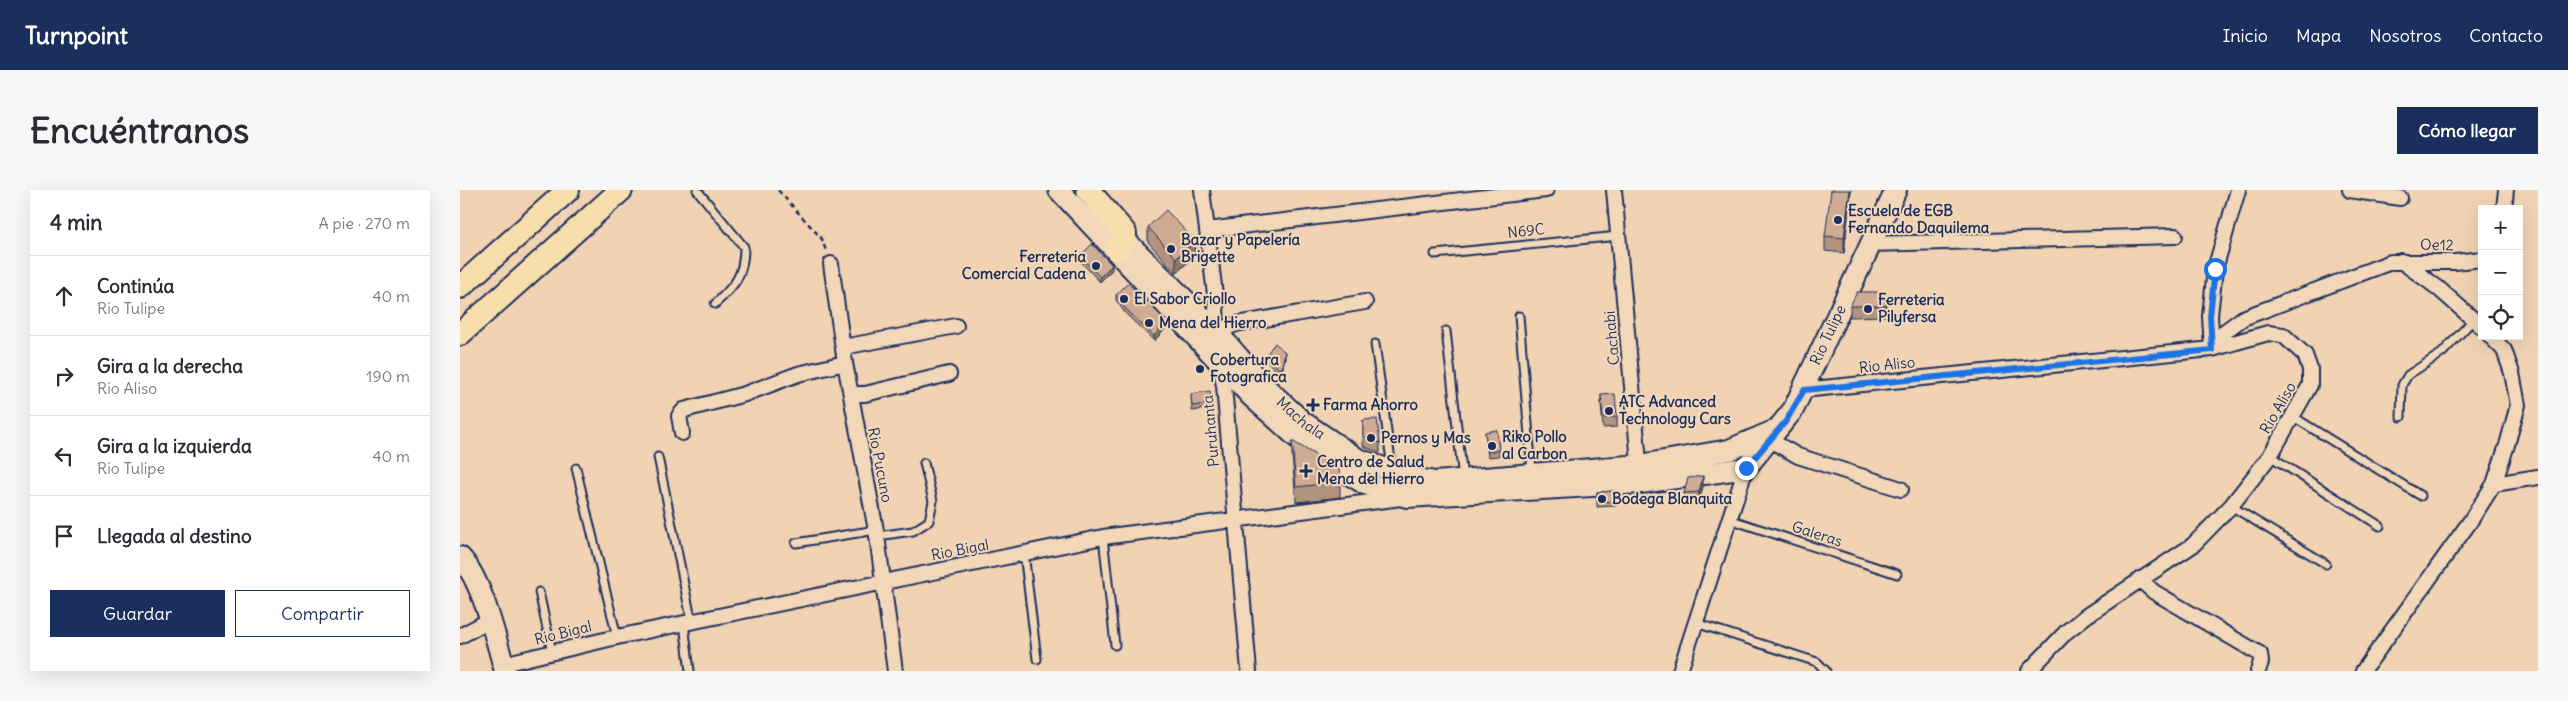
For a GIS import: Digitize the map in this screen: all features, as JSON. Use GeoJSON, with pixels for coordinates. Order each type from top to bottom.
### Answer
{"type":"FeatureCollection","features":[{"type":"Feature","properties":{"kind":"main road"},"geometry":{"type":"LineString","coordinates":[[460,287],[568,190]]}},
{"type":"Feature","properties":{"kind":"main road"},"geometry":{"type":"LineString","coordinates":[[460,334],[621,190]]}},
{"type":"Feature","properties":{"kind":"main road","name":"Machala"},"geometry":{"type":"LineString","coordinates":[[1059,190],[1217,332],[1260,382],[1303,422],[1358,459],[1392,471],[1413,478],[1435,482],[1532,474],[1640,474],[1730,450],[1774,435]]}},
{"type":"Feature","properties":{"kind":"main road","name":"Machala"},"geometry":{"type":"LineString","coordinates":[[1076,190],[1220,364],[1251,396],[1312,451],[1365,484],[1407,497],[1640,474],[1746,468]]}},
{"type":"Feature","properties":{"kind":"main road"},"geometry":{"type":"LineString","coordinates":[[1088,190],[1122,227],[1121,245]]}},
{"type":"Feature","properties":{"kind":"main road","name":"Rio Tulipe"},"geometry":{"type":"LineString","coordinates":[[1746,468],[1790,416],[1804,390],[1896,190]]}},
{"type":"Feature","properties":{"kind":"main road"},"geometry":{"type":"LineString","coordinates":[[460,556],[469,566],[490,620],[504,668]]}},
{"type":"Feature","properties":{"kind":"street","name":"Puruhanta"},"geometry":{"type":"LineString","coordinates":[[1202,190],[1216,302],[1217,332],[1224,386],[1248,671]]}},
{"type":"Feature","properties":{"kind":"street"},"geometry":{"type":"LineString","coordinates":[[1207,230],[1546,190]]}},
{"type":"Feature","properties":{"kind":"street","name":"Cachabi"},"geometry":{"type":"LineString","coordinates":[[1614,190],[1620,236],[1640,474]]}},
{"type":"Feature","properties":{"kind":"street"},"geometry":{"type":"LineString","coordinates":[[2212,350],[2210,316],[2215,269],[2238,190]]}},
{"type":"Feature","properties":{"kind":"street"},"geometry":{"type":"LineString","coordinates":[[2350,190],[2400,198]]}},
{"type":"Feature","properties":{"kind":"street"},"geometry":{"type":"LineString","coordinates":[[2504,205],[2506,190]]}},
{"type":"Feature","properties":{"kind":"street"},"geometry":{"type":"LineString","coordinates":[[1870,244],[2175,236]]}},
{"type":"Feature","properties":{"kind":"street","name":"Oe12"},"geometry":{"type":"LineString","coordinates":[[2396,261],[2455,262],[2478,259]]}},
{"type":"Feature","properties":{"kind":"street"},"geometry":{"type":"LineString","coordinates":[[2212,350],[2224,332],[2242,318],[2396,261],[2438,288],[2478,323]]}},
{"type":"Feature","properties":{"kind":"street","name":"Rio Pucuno"},"geometry":{"type":"LineString","coordinates":[[831,264],[850,394],[876,533],[895,671]]}},
{"type":"Feature","properties":{"kind":"street"},"geometry":{"type":"LineString","coordinates":[[1217,332],[1236,324],[1365,302]]}},
{"type":"Feature","properties":{"kind":"street"},"geometry":{"type":"LineString","coordinates":[[843,347],[956,326]]}},
{"type":"Feature","properties":{"kind":"street","name":"Rio Aliso"},"geometry":{"type":"LineString","coordinates":[[1804,390],[2212,350],[2268,333],[2283,335],[2306,355],[2310,369],[2310,385],[2304,400],[2291,415],[2270,456],[2231,506],[2193,545],[2139,579],[2066,632],[2029,671]]}},
{"type":"Feature","properties":{"kind":"street"},"geometry":{"type":"LineString","coordinates":[[2363,671],[2469,523],[2494,484],[2518,404],[2512,373],[2504,350],[2494,340]]}},
{"type":"Feature","properties":{"kind":"street"},"geometry":{"type":"LineString","coordinates":[[682,432],[679,416],[684,410],[745,394],[798,374],[845,364]]}},
{"type":"Feature","properties":{"kind":"street"},"geometry":{"type":"LineString","coordinates":[[850,394],[865,394],[949,374]]}},
{"type":"Feature","properties":{"kind":"street"},"geometry":{"type":"LineString","coordinates":[[1774,435],[1798,456],[1901,489]]}},
{"type":"Feature","properties":{"kind":"street","name":"Rio Tulipe"},"geometry":{"type":"LineString","coordinates":[[1680,671],[1746,468]]}},
{"type":"Feature","properties":{"kind":"street"},"geometry":{"type":"LineString","coordinates":[[2494,484],[2538,477]]}},
{"type":"Feature","properties":{"kind":"street"},"geometry":{"type":"LineString","coordinates":[[1407,497],[1413,478]]}},
{"type":"Feature","properties":{"kind":"street","name":"Rio Bigal"},"geometry":{"type":"LineString","coordinates":[[504,668],[552,652],[617,637],[1104,537],[1407,497]]}},
{"type":"Feature","properties":{"kind":"street"},"geometry":{"type":"LineString","coordinates":[[2139,579],[2154,592],[2260,654],[2262,662],[2258,671]]}},
{"type":"Feature","properties":{"kind":"street"},"geometry":{"type":"LineString","coordinates":[[460,636],[490,620]]}},
{"type":"Feature","properties":{"kind":"lane"},"geometry":{"type":"LineString","coordinates":[[696,190],[744,247],[743,269],[735,285],[715,304]]}},
{"type":"Feature","properties":{"kind":"lane","name":"N69C"},"geometry":{"type":"LineString","coordinates":[[1435,254],[1620,236]]}},
{"type":"Feature","properties":{"kind":"lane"},"geometry":{"type":"LineString","coordinates":[[1519,316],[1532,474]]}},
{"type":"Feature","properties":{"kind":"lane"},"geometry":{"type":"LineString","coordinates":[[2401,417],[2402,386],[2408,375],[2442,353],[2478,323]]}},
{"type":"Feature","properties":{"kind":"lane"},"geometry":{"type":"LineString","coordinates":[[1446,330],[1463,480]]}},
{"type":"Feature","properties":{"kind":"lane"},"geometry":{"type":"LineString","coordinates":[[1375,344],[1392,471]]}},
{"type":"Feature","properties":{"kind":"lane"},"geometry":{"type":"LineString","coordinates":[[2291,415],[2421,496]]}},
{"type":"Feature","properties":{"kind":"lane"},"geometry":{"type":"LineString","coordinates":[[2270,456],[2380,526]]}},
{"type":"Feature","properties":{"kind":"lane"},"geometry":{"type":"LineString","coordinates":[[658,457],[688,623],[690,671]]}},
{"type":"Feature","properties":{"kind":"lane"},"geometry":{"type":"LineString","coordinates":[[796,543],[876,533],[913,531],[929,521],[933,502],[924,464]]}},
{"type":"Feature","properties":{"kind":"lane"},"geometry":{"type":"LineString","coordinates":[[576,468],[617,637]]}},
{"type":"Feature","properties":{"kind":"lane"},"geometry":{"type":"LineString","coordinates":[[2231,506],[2326,564]]}},
{"type":"Feature","properties":{"kind":"lane","name":"Galeras"},"geometry":{"type":"LineString","coordinates":[[1729,519],[1897,574]]}},
{"type":"Feature","properties":{"kind":"lane"},"geometry":{"type":"LineString","coordinates":[[1104,537],[1115,645]]}},
{"type":"Feature","properties":{"kind":"lane"},"geometry":{"type":"LineString","coordinates":[[1024,553],[1037,659]]}},
{"type":"Feature","properties":{"kind":"lane"},"geometry":{"type":"LineString","coordinates":[[539,592],[552,652]]}},
{"type":"Feature","properties":{"kind":"lane"},"geometry":{"type":"LineString","coordinates":[[1696,623],[1817,662],[1826,671]]}},
{"type":"Feature","properties":{"kind":"path"},"geometry":{"type":"LineString","coordinates":[[778,190],[822,239]]}},
{"type":"Feature","properties":{"kind":"building","name":"Escuela de EGB Fernando Daquilema"},"geometry":{"type":"Polygon","coordinates":[[[1831,190],[1850,190],[1844,238],[1825,236],[1831,190]]]}},
{"type":"Feature","properties":{"kind":"building"},"geometry":{"type":"Polygon","coordinates":[[[1166,210],[1195,241],[1176,258],[1148,227],[1166,210]]]}},
{"type":"Feature","properties":{"kind":"building"},"geometry":{"type":"Polygon","coordinates":[[[1092,244],[1112,265],[1100,277],[1080,256],[1092,244]]]}},
{"type":"Feature","properties":{"kind":"building"},"geometry":{"type":"Polygon","coordinates":[[[1128,283],[1167,322],[1154,336],[1125,308],[1116,295],[1128,283]]]}},
{"type":"Feature","properties":{"kind":"building"},"geometry":{"type":"Polygon","coordinates":[[[1857,292],[1886,292],[1886,306],[1850,306],[1857,292]]]}},
{"type":"Feature","properties":{"kind":"building"},"geometry":{"type":"Polygon","coordinates":[[[1275,343],[1285,352],[1281,371],[1266,355],[1275,343]]]}},
{"type":"Feature","properties":{"kind":"building"},"geometry":{"type":"Polygon","coordinates":[[[1210,391],[1212,403],[1192,406],[1191,394],[1210,391]]]}},
{"type":"Feature","properties":{"kind":"building"},"geometry":{"type":"Polygon","coordinates":[[[1615,394],[1617,417],[1603,418],[1601,395],[1615,394]]]}},
{"type":"Feature","properties":{"kind":"building"},"geometry":{"type":"Polygon","coordinates":[[[1377,419],[1380,443],[1363,436],[1363,420],[1377,419]]]}},
{"type":"Feature","properties":{"kind":"building","name":"Riko Pollo al Carbon"},"geometry":{"type":"Polygon","coordinates":[[[1497,430],[1499,450],[1488,452],[1485,432],[1497,430]]]}},
{"type":"Feature","properties":{"kind":"building"},"geometry":{"type":"Polygon","coordinates":[[[1292,441],[1339,469],[1340,482],[1296,487],[1292,441]]]}},
{"type":"Feature","properties":{"kind":"building"},"geometry":{"type":"Polygon","coordinates":[[[1703,476],[1699,492],[1684,493],[1688,478],[1703,476]]]}},
{"type":"Feature","properties":{"kind":"building"},"geometry":{"type":"Polygon","coordinates":[[[1615,491],[1616,501],[1597,502],[1597,492],[1615,491]]]}},
{"type":"Feature","properties":{"kind":"place","name":"Escuela de EGB Fernando Daquilema"},"geometry":{"type":"Point","coordinates":[1838,220]}},
{"type":"Feature","properties":{"kind":"place","name":"Bazar y Papelería Brigette"},"geometry":{"type":"Point","coordinates":[1171,249]}},
{"type":"Feature","properties":{"kind":"place","name":"Ferreteria Comercial Cadena"},"geometry":{"type":"Point","coordinates":[1096,266]}},
{"type":"Feature","properties":{"kind":"place","name":"El Sabor Criollo"},"geometry":{"type":"Point","coordinates":[1124,299]}},
{"type":"Feature","properties":{"kind":"place","name":"Ferreteria Pilyfersa"},"geometry":{"type":"Point","coordinates":[1868,309]}},
{"type":"Feature","properties":{"kind":"place","name":"Mena del Hierro"},"geometry":{"type":"Point","coordinates":[1149,323]}},
{"type":"Feature","properties":{"kind":"place","name":"Cobertura Fotografica"},"geometry":{"type":"Point","coordinates":[1200,369]}},
{"type":"Feature","properties":{"kind":"place","name":"Farma Ahorro"},"geometry":{"type":"Point","coordinates":[1313,405]}},
{"type":"Feature","properties":{"kind":"place","name":"ATC Advanced Technology Cars"},"geometry":{"type":"Point","coordinates":[1609,411]}},
{"type":"Feature","properties":{"kind":"place","name":"Pernos y Mas"},"geometry":{"type":"Point","coordinates":[1371,438]}},
{"type":"Feature","properties":{"kind":"place","name":"Riko Pollo al Carbon"},"geometry":{"type":"Point","coordinates":[1492,446]}},
{"type":"Feature","properties":{"kind":"place","name":"Centro de Salud Mena del Hierro"},"geometry":{"type":"Point","coordinates":[1306,471]}},
{"type":"Feature","properties":{"kind":"place","name":"Bodega Blanquita"},"geometry":{"type":"Point","coordinates":[1602,499]}},
{"type":"Feature","properties":{"kind":"route"},"geometry":{"type":"LineString","coordinates":[[1746,468],[1786,421],[1804,390],[2212,350],[2210,316],[2215,269]]}}]}
